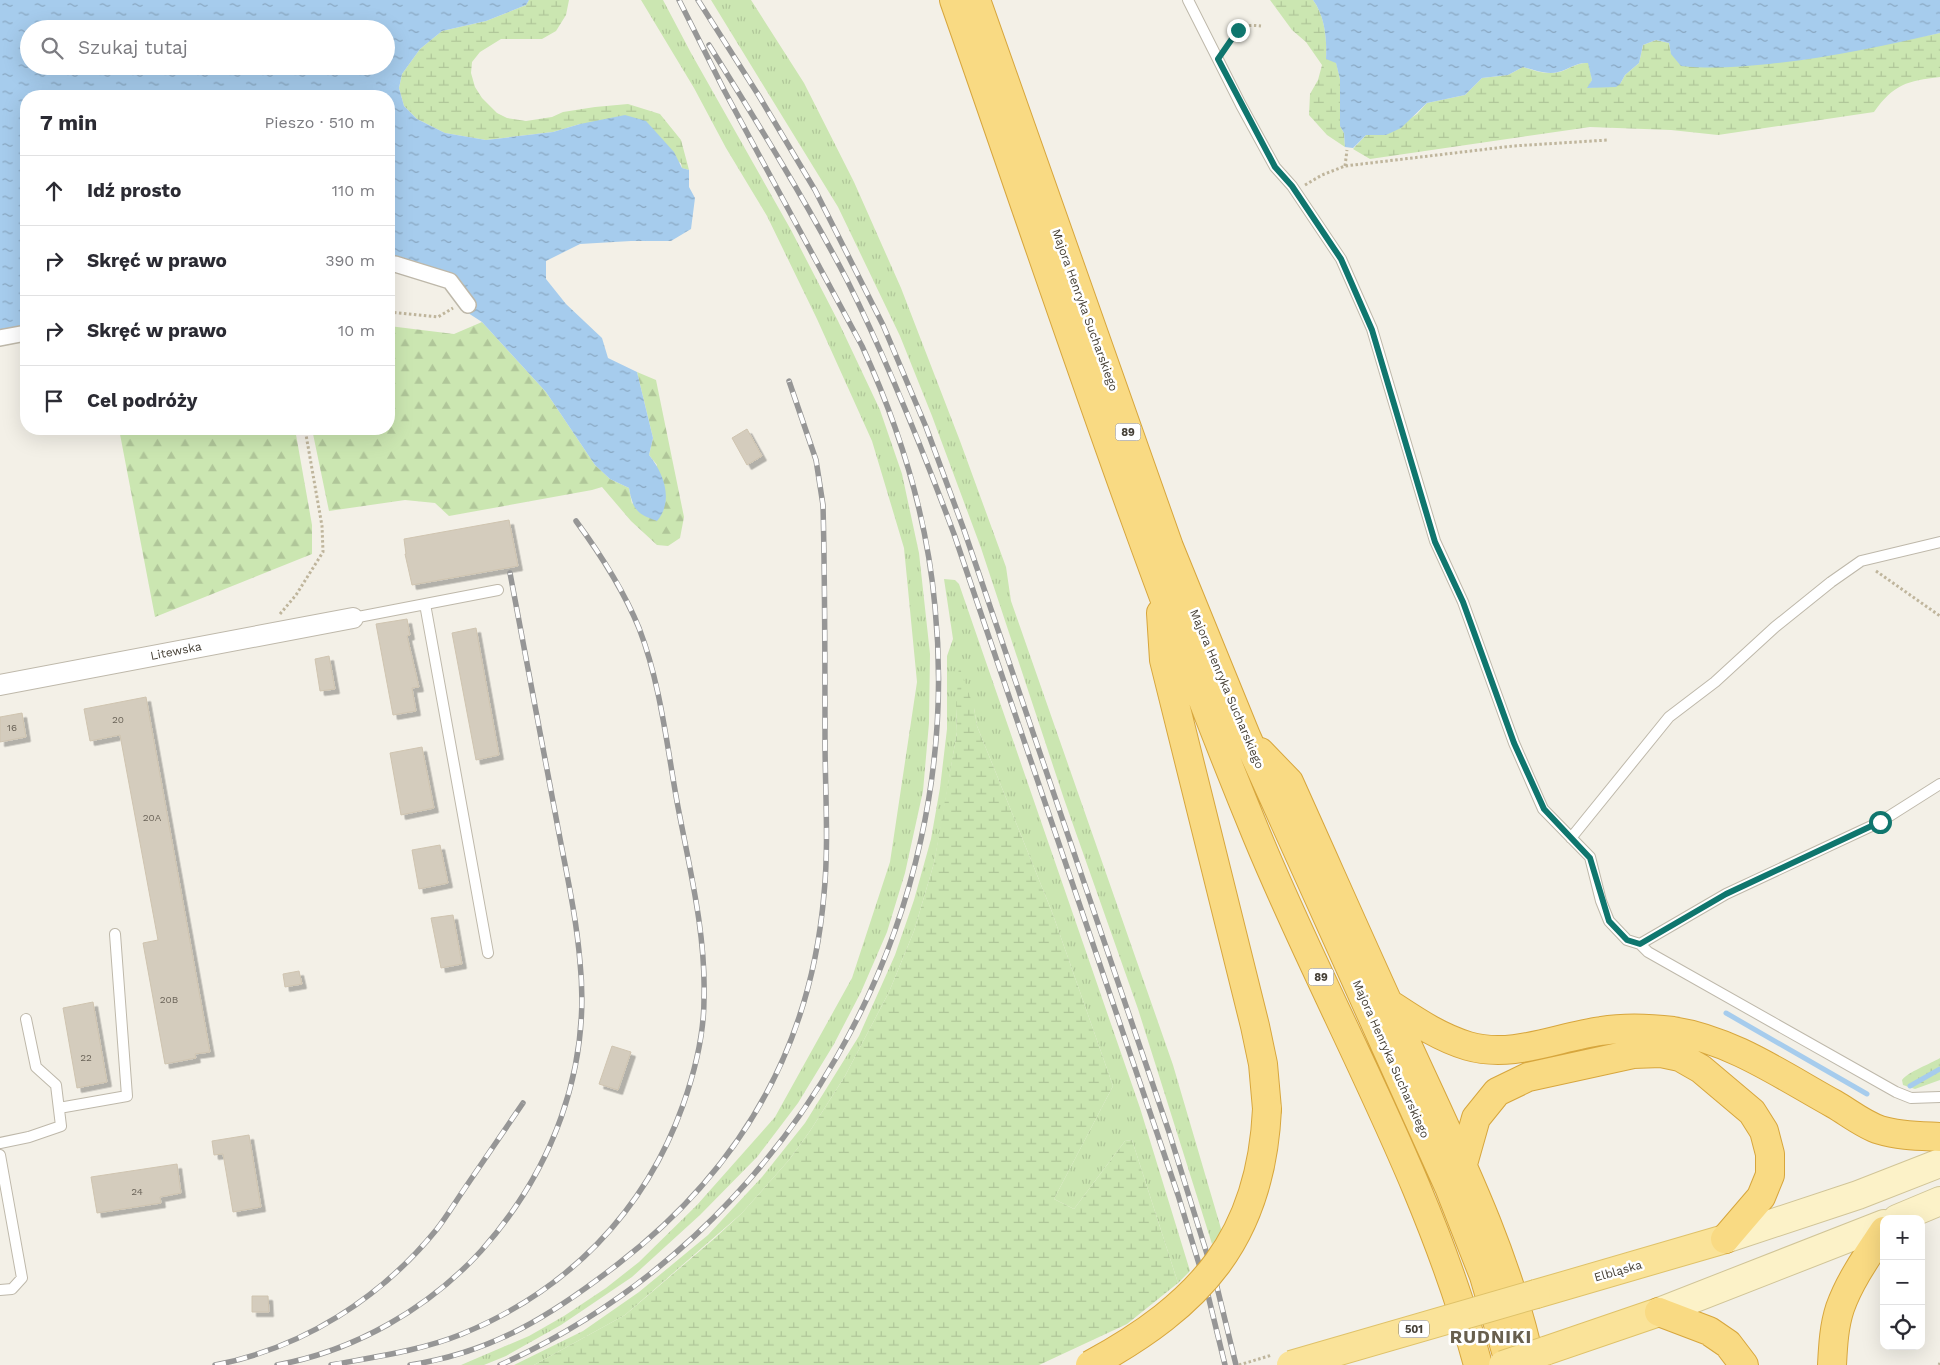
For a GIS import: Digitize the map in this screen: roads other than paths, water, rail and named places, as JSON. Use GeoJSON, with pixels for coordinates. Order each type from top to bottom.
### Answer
{"type":"FeatureCollection","features":[{"type":"Feature","properties":{"kind":"highway","name":"Majora Henryka Sucharskiego"},"geometry":{"type":"LineString","coordinates":[[954,0],[1009,128],[1169,547],[1246,736],[1449,1187],[1484,1276],[1510,1365]]}},
{"type":"Feature","properties":{"kind":"highway","name":"Majora Henryka Sucharskiego"},"geometry":{"type":"LineString","coordinates":[[976,0],[1009,128],[1160,590],[1259,840],[1421,1196],[1449,1269],[1478,1365]]}},
{"type":"Feature","properties":{"kind":"highway"},"geometry":{"type":"LineString","coordinates":[[1090,1365],[1130,1342],[1167,1316],[1189,1296],[1220,1261],[1243,1222],[1253,1199],[1261,1169],[1266,1138],[1267,1109],[1263,1064],[1164,660],[1160,590]]}},
{"type":"Feature","properties":{"kind":"highway"},"geometry":{"type":"LineString","coordinates":[[1246,736],[1289,782],[1388,1003],[1463,1164],[1495,1245],[1526,1338],[1538,1358]]}},
{"type":"Feature","properties":{"kind":"highway"},"geometry":{"type":"LineString","coordinates":[[1388,1003],[1440,1037],[1470,1047],[1497,1051],[1525,1048],[1601,1031],[1635,1028],[1683,1034],[1709,1040],[1749,1056],[1880,1130],[1912,1136],[1940,1137]]}},
{"type":"Feature","properties":{"kind":"highway"},"geometry":{"type":"LineString","coordinates":[[1463,1164],[1476,1118],[1497,1092],[1528,1077],[1633,1054],[1661,1053],[1680,1057],[1701,1069],[1752,1112],[1764,1132],[1770,1154],[1770,1175],[1760,1197],[1725,1239]]}},
{"type":"Feature","properties":{"kind":"highway"},"geometry":{"type":"LineString","coordinates":[[1832,1365],[1834,1333],[1840,1308],[1858,1270],[1880,1237]]}},
{"type":"Feature","properties":{"kind":"highway"},"geometry":{"type":"LineString","coordinates":[[1659,1312],[1709,1331],[1728,1344],[1744,1365]]}},
{"type":"Feature","properties":{"kind":"main road","name":"Elbląska"},"geometry":{"type":"LineString","coordinates":[[1292,1365],[1725,1239],[1858,1195],[1940,1163]]}},
{"type":"Feature","properties":{"kind":"main road"},"geometry":{"type":"LineString","coordinates":[[1907,1215],[1940,1201]]}},
{"type":"Feature","properties":{"kind":"main road"},"geometry":{"type":"LineString","coordinates":[[1503,1365],[1538,1358],[1880,1226]]}},
{"type":"Feature","properties":{"kind":"street"},"geometry":{"type":"LineString","coordinates":[[395,264],[450,281],[467,303]]}},
{"type":"Feature","properties":{"kind":"street"},"geometry":{"type":"LineString","coordinates":[[0,338],[20,334]]}},
{"type":"Feature","properties":{"kind":"street","name":"Litewska"},"geometry":{"type":"LineString","coordinates":[[0,685],[353,618]]}},
{"type":"Feature","properties":{"kind":"lane"},"geometry":{"type":"LineString","coordinates":[[1188,0],[1275,167],[1295,191],[1341,259],[1372,330],[1435,542],[1463,602],[1514,743],[1544,809],[1590,858],[1609,921],[1627,940],[1640,944],[1648,952],[1896,1092],[1911,1098],[1940,1098]]}},
{"type":"Feature","properties":{"kind":"lane"},"geometry":{"type":"LineString","coordinates":[[1571,838],[1670,717],[1715,682],[1782,621],[1861,560],[1940,542]]}},
{"type":"Feature","properties":{"kind":"lane"},"geometry":{"type":"LineString","coordinates":[[353,618],[498,590]]}},
{"type":"Feature","properties":{"kind":"lane"},"geometry":{"type":"LineString","coordinates":[[424,604],[488,952]]}},
{"type":"Feature","properties":{"kind":"lane"},"geometry":{"type":"LineString","coordinates":[[1640,944],[1726,894],[1880,822],[1940,784]]}},
{"type":"Feature","properties":{"kind":"lane"},"geometry":{"type":"LineString","coordinates":[[59,1108],[127,1096],[115,934]]}},
{"type":"Feature","properties":{"kind":"lane"},"geometry":{"type":"LineString","coordinates":[[0,1143],[61,1126],[56,1085],[36,1067],[26,1019]]}},
{"type":"Feature","properties":{"kind":"lane"},"geometry":{"type":"LineString","coordinates":[[0,1155],[22,1278],[12,1288],[0,1290]]}},
{"type":"Feature","properties":{"kind":"water"},"geometry":{"type":"Polygon","coordinates":[[[0,0],[529,0],[526,5],[486,21],[442,31],[420,49],[402,74],[399,88],[404,106],[417,119],[445,133],[486,140],[553,132],[580,124],[625,115],[646,121],[674,152],[682,168],[689,170],[689,187],[695,198],[691,229],[671,241],[580,244],[546,261],[546,279],[566,304],[602,338],[608,358],[637,372],[653,438],[649,455],[659,470],[665,487],[665,505],[657,521],[637,510],[632,501],[629,488],[610,479],[595,465],[546,392],[482,322],[465,311],[450,278],[395,264],[395,90],[20,90],[20,331],[0,335],[0,0]]]}},
{"type":"Feature","properties":{"kind":"water"},"geometry":{"type":"Polygon","coordinates":[[[1313,0],[1940,0],[1940,33],[1834,55],[1769,64],[1725,67],[1681,66],[1671,54],[1669,43],[1656,40],[1643,45],[1639,63],[1625,75],[1616,87],[1587,88],[1592,80],[1588,63],[1554,73],[1540,72],[1523,67],[1508,75],[1482,78],[1465,95],[1427,103],[1401,128],[1386,135],[1366,135],[1353,148],[1345,147],[1344,133],[1340,126],[1340,79],[1336,63],[1326,59],[1324,28],[1320,13],[1313,0]]]}},
{"type":"Feature","properties":{"kind":"waterway"},"geometry":{"type":"LineString","coordinates":[[1726,1013],[1867,1094]]}},
{"type":"Feature","properties":{"kind":"waterway"},"geometry":{"type":"LineString","coordinates":[[1910,1086],[1940,1069]]}},
{"type":"Feature","properties":{"kind":"railway"},"geometry":{"type":"LineString","coordinates":[[500,1365],[603,1308],[695,1236],[773,1151],[838,1055],[887,951],[921,840],[937,724],[935,607],[931,573],[926,539],[900,441],[862,346],[724,90],[679,0]]}},
{"type":"Feature","properties":{"kind":"railway"},"geometry":{"type":"LineString","coordinates":[[698,0],[759,96],[815,190],[883,325],[926,427],[964,530],[1169,1132],[1216,1283],[1236,1365]]}},
{"type":"Feature","properties":{"kind":"railway"},"geometry":{"type":"LineString","coordinates":[[709,45],[798,190],[847,280],[904,406],[930,470],[954,534],[1178,1195],[1206,1287],[1225,1365]]}},
{"type":"Feature","properties":{"kind":"railway"},"geometry":{"type":"LineString","coordinates":[[410,1365],[469,1351],[521,1329],[569,1299],[618,1264],[661,1227],[700,1188],[733,1146],[762,1102],[785,1054],[803,1004],[816,950],[824,894],[827,836],[823,505],[816,460],[789,381]]}},
{"type":"Feature","properties":{"kind":"railway"},"geometry":{"type":"LineString","coordinates":[[331,1365],[430,1345],[462,1334],[500,1316],[535,1295],[568,1271],[598,1244],[624,1213],[647,1180],[667,1144],[683,1105],[691,1079],[701,1039],[704,1012],[704,975],[700,927],[663,717],[647,650],[633,614],[611,573],[576,521]]}},
{"type":"Feature","properties":{"kind":"railway"},"geometry":{"type":"LineString","coordinates":[[277,1365],[306,1358],[361,1338],[413,1309],[460,1272],[481,1251],[506,1220],[528,1187],[546,1153],[561,1117],[572,1080],[579,1041],[582,1002],[576,924],[510,573]]}},
{"type":"Feature","properties":{"kind":"railway"},"geometry":{"type":"LineString","coordinates":[[215,1365],[248,1357],[309,1333],[338,1317],[391,1277],[437,1229],[523,1103]]}},
{"type":"Feature","properties":{"kind":"district","name":"RUDNIKI"},"geometry":{"type":"Point","coordinates":[1491,1337]}}]}
